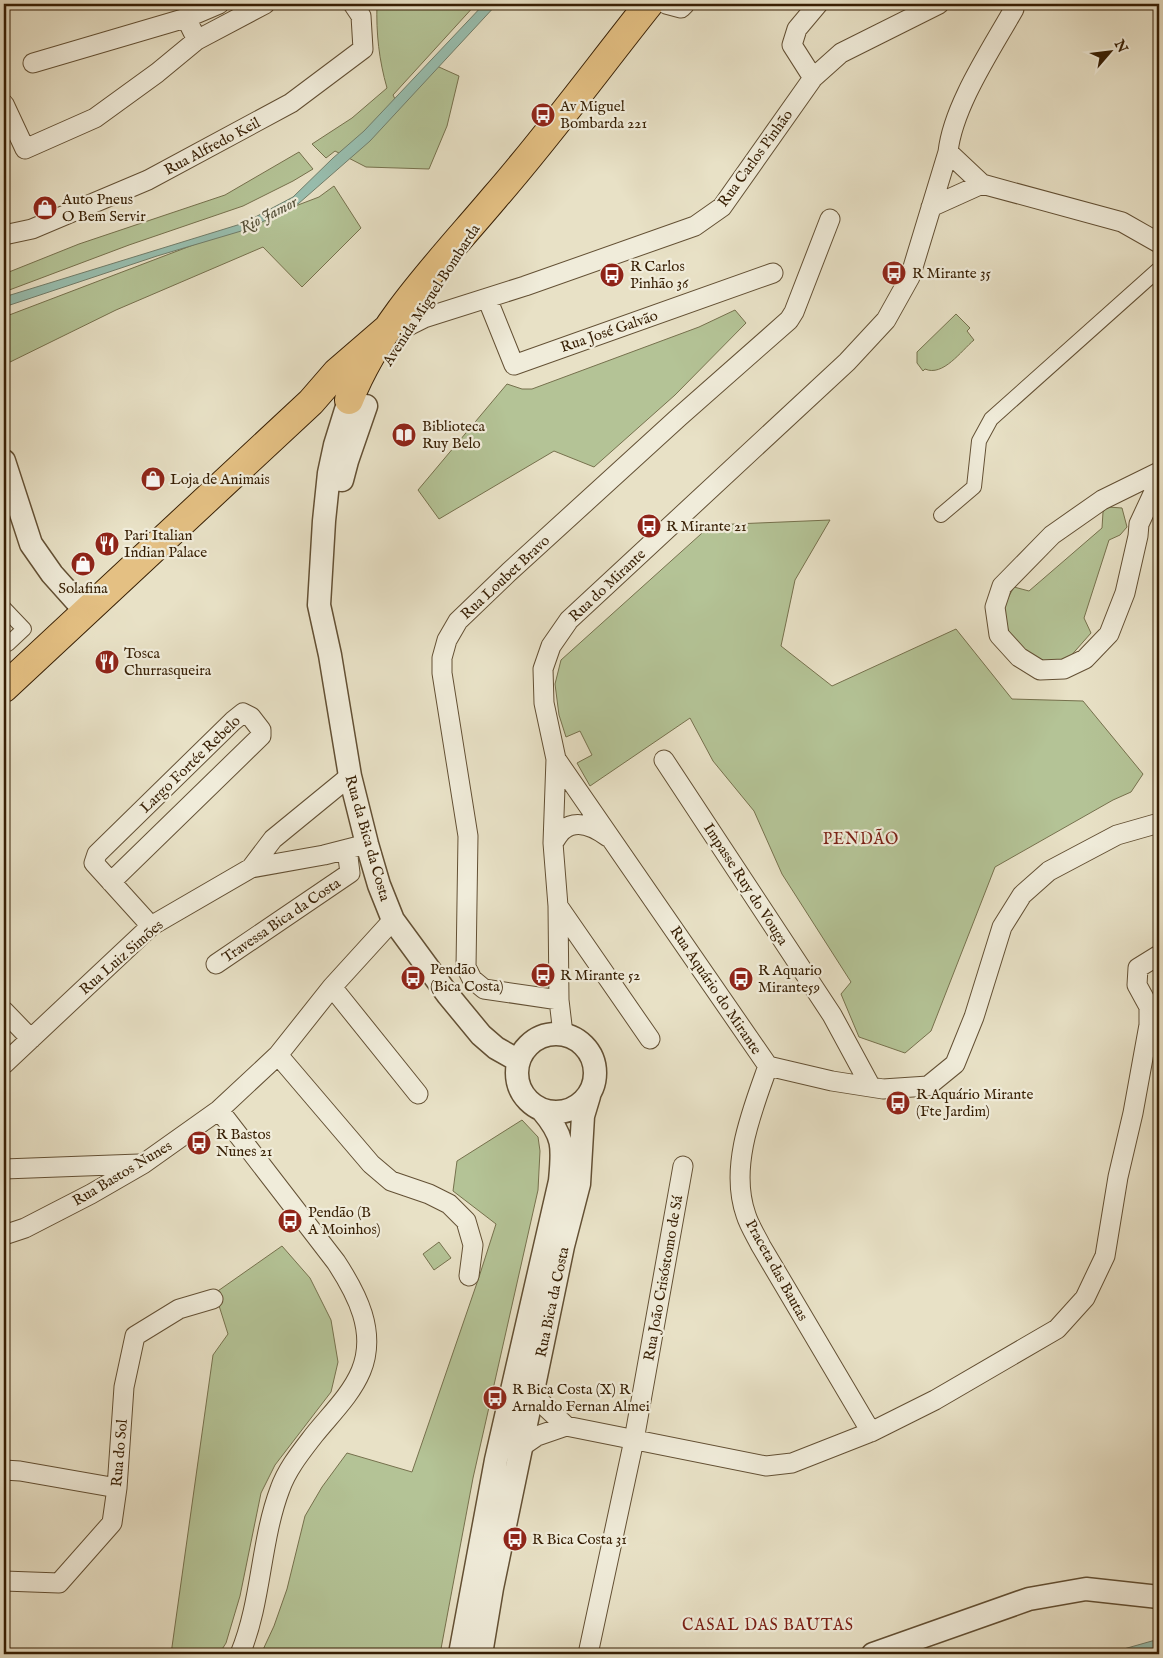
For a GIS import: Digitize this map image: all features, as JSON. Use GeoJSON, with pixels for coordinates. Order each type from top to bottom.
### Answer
{"type":"FeatureCollection","features":[{"type":"Feature","properties":{"kind":"main road","name":"Avenida Miguel Bombarda"},"geometry":{"type":"LineString","coordinates":[[311,402],[323,396],[331,395],[358,403],[357,381],[398,327],[453,244],[496,197],[649,4]]}},
{"type":"Feature","properties":{"kind":"main road","name":"Avenida Miguel Bombarda"},"geometry":{"type":"LineString","coordinates":[[4,688],[16,651],[86,612],[311,402],[337,372],[398,327]]}},
{"type":"Feature","properties":{"kind":"street"},"geometry":{"type":"LineString","coordinates":[[33,63],[186,18],[218,4]]}},
{"type":"Feature","properties":{"kind":"street"},"geometry":{"type":"LineString","coordinates":[[4,104],[25,149],[95,118],[197,40],[266,4]]}},
{"type":"Feature","properties":{"kind":"street","name":"Rua Alfredo Keil"},"geometry":{"type":"LineString","coordinates":[[4,235],[32,229],[148,180],[291,104],[362,48],[361,16],[353,4]]}},
{"type":"Feature","properties":{"kind":"street"},"geometry":{"type":"LineString","coordinates":[[666,4],[681,8],[685,4]]}},
{"type":"Feature","properties":{"kind":"street"},"geometry":{"type":"LineString","coordinates":[[813,78],[792,45],[797,29],[818,4]]}},
{"type":"Feature","properties":{"kind":"street","name":"Rua Carlos Pinhão"},"geometry":{"type":"LineString","coordinates":[[398,327],[525,286],[695,226],[722,207],[813,78],[841,53],[939,4]]}},
{"type":"Feature","properties":{"kind":"street","name":"Rua do Mirante"},"geometry":{"type":"LineString","coordinates":[[564,1034],[558,1000],[558,906],[553,843],[556,759],[544,703],[543,669],[551,646],[568,620],[847,362],[886,320],[910,277],[948,152],[950,135],[962,103],[1014,8],[1014,4]]}},
{"type":"Feature","properties":{"kind":"street"},"geometry":{"type":"LineString","coordinates":[[186,18],[197,40]]}},
{"type":"Feature","properties":{"kind":"street"},"geometry":{"type":"LineString","coordinates":[[948,152],[982,184],[1122,222],[1159,243]]}},
{"type":"Feature","properties":{"kind":"street"},"geometry":{"type":"LineString","coordinates":[[931,207],[982,184]]}},
{"type":"Feature","properties":{"kind":"street","name":"Rua Loubet Bravo"},"geometry":{"type":"LineString","coordinates":[[558,1000],[484,989],[472,979],[466,967],[468,836],[442,673],[442,658],[448,640],[458,622],[509,572],[679,416],[789,320],[794,312],[830,219]]}},
{"type":"Feature","properties":{"kind":"street"},"geometry":{"type":"LineString","coordinates":[[941,515],[974,487],[979,441],[990,418],[1159,269]]}},
{"type":"Feature","properties":{"kind":"street","name":"Rua José Galvão"},"geometry":{"type":"LineString","coordinates":[[487,298],[514,365],[773,274]]}},
{"type":"Feature","properties":{"kind":"street","name":"Rua da Bica da Costa"},"geometry":{"type":"LineString","coordinates":[[358,403],[335,445],[329,473],[319,605],[330,655],[350,776],[357,846],[379,885],[393,920],[448,995],[481,1035],[496,1048],[519,1061]]}},
{"type":"Feature","properties":{"kind":"street"},"geometry":{"type":"LineString","coordinates":[[4,461],[30,544],[52,574],[86,612]]}},
{"type":"Feature","properties":{"kind":"street"},"geometry":{"type":"LineString","coordinates":[[1159,472],[1102,500],[1052,534],[1002,586],[995,607],[999,635],[1019,657],[1040,670],[1064,669],[1085,659],[1109,634],[1125,593],[1139,524],[1159,482]]}},
{"type":"Feature","properties":{"kind":"street"},"geometry":{"type":"LineString","coordinates":[[1102,500],[1121,499],[1133,508],[1139,524]]}},
{"type":"Feature","properties":{"kind":"street"},"geometry":{"type":"LineString","coordinates":[[4,608],[24,629],[16,651]]}},
{"type":"Feature","properties":{"kind":"street","name":"Largo Fortée Rebelo"},"geometry":{"type":"LineString","coordinates":[[111,882],[261,736],[261,730],[251,717],[243,713],[233,721],[96,854],[94,863],[111,882],[151,926]]}},
{"type":"Feature","properties":{"kind":"street","name":"Rua Aquário do Mirante"},"geometry":{"type":"LineString","coordinates":[[556,759],[768,1066],[832,1081],[882,1089],[928,1086],[955,1064],[974,1017],[1002,927],[1022,896],[1049,871],[1117,835],[1159,822]]}},
{"type":"Feature","properties":{"kind":"street","name":"Impasse Ruy do Vouga"},"geometry":{"type":"LineString","coordinates":[[664,760],[832,1015],[871,1087]]}},
{"type":"Feature","properties":{"kind":"street","name":"Rua Luiz Simões"},"geometry":{"type":"LineString","coordinates":[[251,868],[273,839],[350,776]]}},
{"type":"Feature","properties":{"kind":"street","name":"Rua Aquário do Mirante"},"geometry":{"type":"LineString","coordinates":[[553,843],[564,829],[578,824],[597,829],[616,844]]}},
{"type":"Feature","properties":{"kind":"street"},"geometry":{"type":"LineString","coordinates":[[273,839],[273,856],[280,862]]}},
{"type":"Feature","properties":{"kind":"street","name":"Rua Luiz Simões"},"geometry":{"type":"LineString","coordinates":[[4,1064],[151,926],[251,868],[324,855],[357,846]]}},
{"type":"Feature","properties":{"kind":"street","name":"Travessa Bica da Costa"},"geometry":{"type":"LineString","coordinates":[[216,964],[350,873],[357,846]]}},
{"type":"Feature","properties":{"kind":"street"},"geometry":{"type":"LineString","coordinates":[[558,906],[650,1039]]}},
{"type":"Feature","properties":{"kind":"street","name":"Rua Bastos Nunes"},"geometry":{"type":"LineString","coordinates":[[4,1235],[25,1228],[91,1194],[143,1164],[219,1110],[278,1056],[332,986],[393,920]]}},
{"type":"Feature","properties":{"kind":"street"},"geometry":{"type":"LineString","coordinates":[[521,1447],[538,1436],[566,1426],[766,1466],[792,1463],[871,1432],[935,1400],[1057,1329],[1085,1298],[1104,1256],[1149,1025],[1149,1007],[1137,985],[1138,968],[1159,955]]}},
{"type":"Feature","properties":{"kind":"street"},"geometry":{"type":"LineString","coordinates":[[332,986],[418,1094]]}},
{"type":"Feature","properties":{"kind":"street"},"geometry":{"type":"LineString","coordinates":[[4,1011],[31,1039]]}},
{"type":"Feature","properties":{"kind":"street"},"geometry":{"type":"LineString","coordinates":[[564,1034],[576,1038],[586,1047],[593,1058],[596,1071],[594,1084],[589,1096],[580,1106],[568,1111],[555,1113],[542,1110],[531,1104],[523,1095],[518,1084],[516,1072],[524,1050],[532,1042],[541,1036],[564,1034]]}},
{"type":"Feature","properties":{"kind":"street"},"geometry":{"type":"LineString","coordinates":[[278,1056],[370,1164],[391,1181],[428,1194],[449,1204],[466,1221],[473,1245],[469,1276]]}},
{"type":"Feature","properties":{"kind":"street","name":"Praceta das Bautas"},"geometry":{"type":"LineString","coordinates":[[768,1066],[752,1112],[740,1169],[740,1185],[746,1215],[761,1246],[871,1432]]}},
{"type":"Feature","properties":{"kind":"street","name":"Rua Bica da Costa"},"geometry":{"type":"LineString","coordinates":[[481,1654],[492,1588],[532,1394],[563,1246],[579,1184],[584,1116],[589,1096]]}},
{"type":"Feature","properties":{"kind":"street"},"geometry":{"type":"LineString","coordinates":[[219,1110],[351,1284],[361,1305],[366,1338],[365,1359],[356,1380],[299,1454],[280,1489],[264,1558],[256,1605],[240,1654]]}},
{"type":"Feature","properties":{"kind":"street","name":"Rua Bica da Costa"},"geometry":{"type":"LineString","coordinates":[[460,1654],[496,1460],[560,1181],[562,1153],[560,1136],[553,1123],[542,1110]]}},
{"type":"Feature","properties":{"kind":"street"},"geometry":{"type":"LineString","coordinates":[[4,1169],[143,1164]]}},
{"type":"Feature","properties":{"kind":"street","name":"Rua João Crisóstomo de Sá"},"geometry":{"type":"LineString","coordinates":[[588,1654],[634,1440],[683,1166]]}},
{"type":"Feature","properties":{"kind":"street","name":"Rua do Sol"},"geometry":{"type":"LineString","coordinates":[[4,1581],[60,1583],[112,1523],[117,1488],[124,1387],[135,1336],[179,1309],[213,1299]]}},
{"type":"Feature","properties":{"kind":"street"},"geometry":{"type":"LineString","coordinates":[[532,1394],[566,1426]]}},
{"type":"Feature","properties":{"kind":"street"},"geometry":{"type":"LineString","coordinates":[[4,1470],[20,1471],[117,1488]]}},
{"type":"Feature","properties":{"kind":"street"},"geometry":{"type":"LineString","coordinates":[[873,1654],[1029,1599],[1086,1589],[1159,1597]]}},
{"type":"Feature","properties":{"kind":"shaded area"},"geometry":{"type":"Polygon","coordinates":[[[377,4],[476,4],[393,95],[395,99],[430,63],[459,76],[447,126],[429,169],[366,167],[335,151],[326,158],[312,144],[352,118],[387,88],[379,46],[377,4]]]}},
{"type":"Feature","properties":{"kind":"shaded area"},"geometry":{"type":"Polygon","coordinates":[[[299,152],[313,169],[243,206],[129,245],[4,292],[4,274],[79,244],[225,195],[299,152]]]}},
{"type":"Feature","properties":{"kind":"shaded area"},"geometry":{"type":"Polygon","coordinates":[[[334,186],[361,228],[302,287],[263,247],[116,310],[4,365],[4,317],[319,197],[334,186]]]}},
{"type":"Feature","properties":{"kind":"shaded area"},"geometry":{"type":"Polygon","coordinates":[[[735,310],[746,323],[675,395],[594,467],[554,451],[439,519],[418,490],[507,384],[522,389],[532,389],[699,327],[735,310]]]}},
{"type":"Feature","properties":{"kind":"shaded area"},"geometry":{"type":"Polygon","coordinates":[[[956,314],[970,328],[967,331],[974,340],[945,366],[932,371],[925,369],[923,371],[917,363],[917,352],[956,314]]]}},
{"type":"Feature","properties":{"kind":"shaded area"},"geometry":{"type":"Polygon","coordinates":[[[1108,507],[1122,508],[1127,527],[1120,535],[1109,540],[1084,618],[1091,633],[1068,659],[1037,664],[1009,632],[1004,616],[1006,603],[1014,587],[1029,591],[1102,528],[1103,512],[1108,507]]]}},
{"type":"Feature","properties":{"kind":"shaded area"},"geometry":{"type":"Polygon","coordinates":[[[830,520],[795,580],[781,646],[832,686],[956,629],[1012,699],[1083,701],[1143,774],[1131,792],[1113,800],[995,867],[931,1031],[905,1053],[859,1037],[841,994],[851,982],[782,874],[754,811],[713,761],[690,718],[590,786],[577,763],[592,755],[580,731],[566,737],[559,715],[555,684],[561,660],[711,525],[830,520]]]}},
{"type":"Feature","properties":{"kind":"shaded area"},"geometry":{"type":"Polygon","coordinates":[[[522,1120],[538,1137],[540,1151],[538,1190],[473,1478],[440,1654],[261,1654],[274,1626],[287,1589],[305,1516],[322,1487],[347,1453],[412,1472],[496,1224],[453,1191],[457,1161],[522,1120]]]}},
{"type":"Feature","properties":{"kind":"shaded area"},"geometry":{"type":"Polygon","coordinates":[[[439,1242],[451,1258],[434,1270],[423,1254],[439,1242]]]}},
{"type":"Feature","properties":{"kind":"shaded area"},"geometry":{"type":"Polygon","coordinates":[[[282,1246],[310,1278],[331,1320],[338,1362],[331,1392],[275,1465],[261,1493],[240,1596],[226,1643],[219,1654],[171,1654],[213,1355],[228,1334],[215,1293],[282,1246]]]}},
{"type":"Feature","properties":{"kind":"water","name":"Rio Jamor"},"geometry":{"type":"Polygon","coordinates":[[[484,4],[497,4],[370,141],[298,204],[248,229],[157,256],[4,307],[4,297],[244,223],[293,197],[364,131],[484,4]]]}},
{"type":"Feature","properties":{"kind":"water"},"geometry":{"type":"Polygon","coordinates":[[[1159,1639],[1159,1648],[1135,1654],[1106,1654],[1159,1639]]]}},
{"type":"Feature","properties":{"kind":"place","name":"Av Miguel Bombarda 221"},"geometry":{"type":"Point","coordinates":[543,115]}},
{"type":"Feature","properties":{"kind":"place","name":"Auto Pneus O Bem Servir"},"geometry":{"type":"Point","coordinates":[45,208]}},
{"type":"Feature","properties":{"kind":"place","name":"R Mirante 35"},"geometry":{"type":"Point","coordinates":[894,273]}},
{"type":"Feature","properties":{"kind":"place","name":"R Carlos Pinhão 36"},"geometry":{"type":"Point","coordinates":[612,275]}},
{"type":"Feature","properties":{"kind":"place","name":"Biblioteca Ruy Belo"},"geometry":{"type":"Point","coordinates":[404,435]}},
{"type":"Feature","properties":{"kind":"place","name":"Loja de Animais"},"geometry":{"type":"Point","coordinates":[153,479]}},
{"type":"Feature","properties":{"kind":"place","name":"R Mirante 21"},"geometry":{"type":"Point","coordinates":[649,526]}},
{"type":"Feature","properties":{"kind":"place","name":"Pari Italian Indian Palace"},"geometry":{"type":"Point","coordinates":[107,544]}},
{"type":"Feature","properties":{"kind":"place","name":"Solafina"},"geometry":{"type":"Point","coordinates":[83,564]}},
{"type":"Feature","properties":{"kind":"place","name":"Tosca Churrasqueira"},"geometry":{"type":"Point","coordinates":[107,662]}},
{"type":"Feature","properties":{"kind":"place","name":"R Mirante 52"},"geometry":{"type":"Point","coordinates":[543,975]}},
{"type":"Feature","properties":{"kind":"place","name":"Pendão (Bica Costa)"},"geometry":{"type":"Point","coordinates":[413,978]}},
{"type":"Feature","properties":{"kind":"place","name":"R Aquario Mirante59"},"geometry":{"type":"Point","coordinates":[741,979]}},
{"type":"Feature","properties":{"kind":"place","name":"R Aquário Mirante (Fte Jardim)"},"geometry":{"type":"Point","coordinates":[898,1103]}},
{"type":"Feature","properties":{"kind":"place","name":"R Bastos Nunes 21"},"geometry":{"type":"Point","coordinates":[199,1143]}},
{"type":"Feature","properties":{"kind":"place","name":"Pendão (B A Moinhos)"},"geometry":{"type":"Point","coordinates":[290,1221]}},
{"type":"Feature","properties":{"kind":"place","name":"R Bica Costa (X) R Arnaldo Fernan Almei"},"geometry":{"type":"Point","coordinates":[495,1398]}},
{"type":"Feature","properties":{"kind":"place","name":"R Bica Costa 31"},"geometry":{"type":"Point","coordinates":[515,1539]}},
{"type":"Feature","properties":{"kind":"district","name":"PENDÃO"},"geometry":{"type":"Point","coordinates":[861,838]}},
{"type":"Feature","properties":{"kind":"district","name":"CASAL DAS BAUTAS"},"geometry":{"type":"Point","coordinates":[768,1624]}}]}
